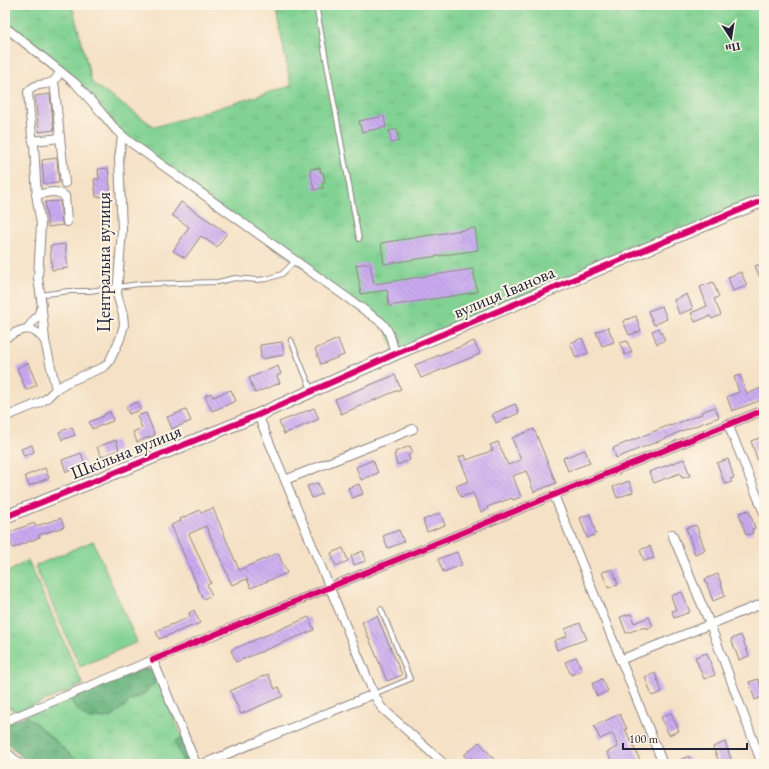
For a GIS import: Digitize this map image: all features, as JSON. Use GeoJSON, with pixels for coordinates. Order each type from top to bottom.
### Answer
{"type":"FeatureCollection","features":[{"type":"Feature","properties":{"kind":"main road"},"geometry":{"type":"LineString","coordinates":[[5,754],[16,764]]}},
{"type":"Feature","properties":{"kind":"street"},"geometry":{"type":"LineString","coordinates":[[5,27],[74,83],[116,130],[136,147],[381,322],[388,332],[395,354]]}},
{"type":"Feature","properties":{"kind":"street"},"geometry":{"type":"LineString","coordinates":[[56,389],[45,341],[38,278],[41,224],[36,195],[34,144],[28,92],[35,85],[51,83],[60,72]]}},
{"type":"Feature","properties":{"kind":"street"},"geometry":{"type":"LineString","coordinates":[[54,81],[65,183]]}},
{"type":"Feature","properties":{"kind":"street","name":"Центральна вулиця"},"geometry":{"type":"LineString","coordinates":[[5,417],[39,403],[46,399],[56,389],[77,378],[104,367],[109,362],[120,339],[124,326],[123,315],[117,294],[122,230],[119,159],[122,136]]}},
{"type":"Feature","properties":{"kind":"street"},"geometry":{"type":"LineString","coordinates":[[33,141],[60,138]]}},
{"type":"Feature","properties":{"kind":"street"},"geometry":{"type":"LineString","coordinates":[[36,195],[55,192],[64,196],[67,222]]}},
{"type":"Feature","properties":{"kind":"street","name":"вулиця Іванова"},"geometry":{"type":"LineString","coordinates":[[258,415],[395,354],[764,200]]}},
{"type":"Feature","properties":{"kind":"street"},"geometry":{"type":"LineString","coordinates":[[27,329],[38,316],[42,306]]}},
{"type":"Feature","properties":{"kind":"street"},"geometry":{"type":"LineString","coordinates":[[5,338],[27,329],[36,331],[45,341]]}},
{"type":"Feature","properties":{"kind":"street"},"geometry":{"type":"LineString","coordinates":[[5,721],[330,588],[554,494],[764,410]]}},
{"type":"Feature","properties":{"kind":"street"},"geometry":{"type":"LineString","coordinates":[[258,415],[374,694],[381,707],[444,764]]}},
{"type":"Feature","properties":{"kind":"street","name":"Шкільна вулиця"},"geometry":{"type":"LineString","coordinates":[[5,517],[258,415]]}},
{"type":"Feature","properties":{"kind":"street"},"geometry":{"type":"LineString","coordinates":[[728,424],[764,513]]}},
{"type":"Feature","properties":{"kind":"street"},"geometry":{"type":"LineString","coordinates":[[285,480],[413,430]]}},
{"type":"Feature","properties":{"kind":"street"},"geometry":{"type":"LineString","coordinates":[[554,494],[663,764]]}},
{"type":"Feature","properties":{"kind":"street"},"geometry":{"type":"LineString","coordinates":[[672,534],[710,624],[762,764]]}},
{"type":"Feature","properties":{"kind":"street"},"geometry":{"type":"LineString","coordinates":[[620,660],[764,603]]}},
{"type":"Feature","properties":{"kind":"street"},"geometry":{"type":"LineString","coordinates":[[153,660],[196,764]]}},
{"type":"Feature","properties":{"kind":"street"},"geometry":{"type":"LineString","coordinates":[[204,764],[374,694]]}},
{"type":"Feature","properties":{"kind":"lane"},"geometry":{"type":"LineString","coordinates":[[316,5],[359,239]]}},
{"type":"Feature","properties":{"kind":"lane"},"geometry":{"type":"LineString","coordinates":[[40,295],[70,291],[89,291],[139,284],[218,282],[235,278],[257,280],[267,279],[282,274],[295,261]]}},
{"type":"Feature","properties":{"kind":"lane"},"geometry":{"type":"LineString","coordinates":[[291,340],[312,391]]}},
{"type":"Feature","properties":{"kind":"lane"},"geometry":{"type":"LineString","coordinates":[[374,694],[410,679],[381,609]]}},
{"type":"Feature","properties":{"kind":"green space"},"geometry":{"type":"Polygon","coordinates":[[[5,5],[72,5],[92,83],[155,127],[291,86],[275,5],[764,5],[764,200],[395,354],[386,328],[130,142],[75,83],[5,27],[5,5]]]}},
{"type":"Feature","properties":{"kind":"green space"},"geometry":{"type":"Polygon","coordinates":[[[93,541],[137,642],[80,667],[35,566],[93,541]]]}},
{"type":"Feature","properties":{"kind":"green space"},"geometry":{"type":"Polygon","coordinates":[[[28,560],[83,685],[18,712],[5,705],[5,574],[28,560]]]}},
{"type":"Feature","properties":{"kind":"green space"},"geometry":{"type":"Polygon","coordinates":[[[146,668],[154,672],[158,680],[143,694],[130,701],[112,717],[90,719],[83,715],[74,706],[70,697],[146,668]]]}},
{"type":"Feature","properties":{"kind":"green space"},"geometry":{"type":"Polygon","coordinates":[[[158,680],[183,739],[175,741],[184,764],[81,764],[25,716],[70,697],[83,715],[90,719],[112,717],[130,701],[144,694],[158,680]]]}},
{"type":"Feature","properties":{"kind":"green space"},"geometry":{"type":"Polygon","coordinates":[[[25,716],[81,764],[29,764],[5,741],[5,724],[25,716]]]}},
{"type":"Feature","properties":{"kind":"green space"},"geometry":{"type":"Polygon","coordinates":[[[183,739],[193,764],[184,764],[175,741],[183,739]]]}},
{"type":"Feature","properties":{"kind":"building"},"geometry":{"type":"Polygon","coordinates":[[[50,94],[54,130],[39,132],[35,96],[50,94]]]}},
{"type":"Feature","properties":{"kind":"building"},"geometry":{"type":"Polygon","coordinates":[[[384,116],[386,127],[362,132],[359,121],[384,116]]]}},
{"type":"Feature","properties":{"kind":"building"},"geometry":{"type":"Polygon","coordinates":[[[397,129],[399,141],[391,143],[389,131],[397,129]]]}},
{"type":"Feature","properties":{"kind":"building"},"geometry":{"type":"Polygon","coordinates":[[[57,158],[59,183],[44,184],[42,160],[57,158]]]}},
{"type":"Feature","properties":{"kind":"building"},"geometry":{"type":"Polygon","coordinates":[[[108,168],[111,196],[96,197],[94,179],[99,179],[98,169],[108,168]]]}},
{"type":"Feature","properties":{"kind":"building"},"geometry":{"type":"Polygon","coordinates":[[[320,168],[321,173],[323,172],[325,182],[322,182],[323,188],[314,190],[310,169],[320,168]]]}},
{"type":"Feature","properties":{"kind":"building"},"geometry":{"type":"Polygon","coordinates":[[[60,201],[63,225],[48,227],[45,202],[60,201]]]}},
{"type":"Feature","properties":{"kind":"building"},"geometry":{"type":"Polygon","coordinates":[[[181,202],[227,233],[217,247],[201,236],[185,258],[173,251],[189,227],[172,215],[181,202]]]}},
{"type":"Feature","properties":{"kind":"building"},"geometry":{"type":"Polygon","coordinates":[[[475,228],[478,250],[384,264],[381,243],[475,228]]]}},
{"type":"Feature","properties":{"kind":"building"},"geometry":{"type":"Polygon","coordinates":[[[65,244],[68,268],[52,270],[50,246],[65,244]]]}},
{"type":"Feature","properties":{"kind":"building"},"geometry":{"type":"Polygon","coordinates":[[[370,263],[374,284],[473,269],[477,292],[389,306],[387,290],[361,294],[356,265],[370,263]]]}},
{"type":"Feature","properties":{"kind":"building"},"geometry":{"type":"Polygon","coordinates":[[[764,263],[764,287],[755,266],[764,263]]]}},
{"type":"Feature","properties":{"kind":"building"},"geometry":{"type":"Polygon","coordinates":[[[741,272],[747,286],[733,291],[728,277],[741,272]]]}},
{"type":"Feature","properties":{"kind":"building"},"geometry":{"type":"Polygon","coordinates":[[[713,282],[719,297],[714,299],[721,315],[712,319],[710,316],[695,322],[691,313],[707,306],[700,287],[713,282]]]}},
{"type":"Feature","properties":{"kind":"building"},"geometry":{"type":"Polygon","coordinates":[[[687,294],[693,309],[679,314],[674,300],[687,294]]]}},
{"type":"Feature","properties":{"kind":"building"},"geometry":{"type":"Polygon","coordinates":[[[662,306],[667,319],[654,325],[648,311],[662,306]]]}},
{"type":"Feature","properties":{"kind":"building"},"geometry":{"type":"Polygon","coordinates":[[[636,316],[641,331],[629,335],[623,321],[636,316]]]}},
{"type":"Feature","properties":{"kind":"building"},"geometry":{"type":"Polygon","coordinates":[[[608,327],[614,342],[602,346],[596,332],[608,327]]]}},
{"type":"Feature","properties":{"kind":"building"},"geometry":{"type":"Polygon","coordinates":[[[659,328],[665,340],[657,344],[652,331],[659,328]]]}},
{"type":"Feature","properties":{"kind":"building"},"geometry":{"type":"Polygon","coordinates":[[[582,338],[588,353],[576,358],[570,343],[582,338]]]}},
{"type":"Feature","properties":{"kind":"building"},"geometry":{"type":"Polygon","coordinates":[[[338,339],[344,355],[321,364],[315,349],[338,339]]]}},
{"type":"Feature","properties":{"kind":"building"},"geometry":{"type":"Polygon","coordinates":[[[474,341],[480,354],[421,378],[415,365],[474,341]]]}},
{"type":"Feature","properties":{"kind":"building"},"geometry":{"type":"Polygon","coordinates":[[[627,341],[632,352],[625,355],[620,343],[627,341]]]}},
{"type":"Feature","properties":{"kind":"building"},"geometry":{"type":"Polygon","coordinates":[[[282,342],[284,355],[261,359],[260,345],[282,342]]]}},
{"type":"Feature","properties":{"kind":"building"},"geometry":{"type":"Polygon","coordinates":[[[28,363],[37,385],[26,390],[17,368],[28,363]]]}},
{"type":"Feature","properties":{"kind":"building"},"geometry":{"type":"Polygon","coordinates":[[[278,366],[281,374],[277,376],[280,383],[255,393],[249,378],[278,366]]]}},
{"type":"Feature","properties":{"kind":"building"},"geometry":{"type":"Polygon","coordinates":[[[395,375],[401,389],[341,414],[335,399],[395,375]]]}},
{"type":"Feature","properties":{"kind":"building"},"geometry":{"type":"Polygon","coordinates":[[[740,375],[747,394],[761,388],[764,399],[732,411],[727,397],[739,392],[734,377],[740,375]]]}},
{"type":"Feature","properties":{"kind":"building"},"geometry":{"type":"Polygon","coordinates":[[[231,390],[236,401],[212,411],[205,396],[211,393],[213,397],[231,390]]]}},
{"type":"Feature","properties":{"kind":"building"},"geometry":{"type":"Polygon","coordinates":[[[137,402],[140,410],[129,414],[126,407],[137,402]]]}},
{"type":"Feature","properties":{"kind":"building"},"geometry":{"type":"Polygon","coordinates":[[[515,404],[519,413],[496,423],[492,414],[515,404]]]}},
{"type":"Feature","properties":{"kind":"building"},"geometry":{"type":"Polygon","coordinates":[[[715,407],[719,417],[616,458],[613,448],[702,414],[701,412],[715,407]]]}},
{"type":"Feature","properties":{"kind":"building"},"geometry":{"type":"Polygon","coordinates":[[[314,408],[319,419],[284,434],[279,422],[314,408]]]}},
{"type":"Feature","properties":{"kind":"building"},"geometry":{"type":"Polygon","coordinates":[[[186,410],[191,421],[172,429],[167,417],[186,410]]]}},
{"type":"Feature","properties":{"kind":"building"},"geometry":{"type":"Polygon","coordinates":[[[110,412],[113,421],[92,429],[89,422],[110,412]]]}},
{"type":"Feature","properties":{"kind":"building"},"geometry":{"type":"Polygon","coordinates":[[[146,413],[155,435],[137,442],[133,432],[142,428],[137,416],[146,413]]]}},
{"type":"Feature","properties":{"kind":"building"},"geometry":{"type":"Polygon","coordinates":[[[72,427],[75,435],[62,440],[59,432],[72,427]]]}},
{"type":"Feature","properties":{"kind":"building"},"geometry":{"type":"Polygon","coordinates":[[[534,429],[556,483],[534,492],[526,471],[513,476],[521,497],[513,500],[512,498],[487,507],[488,509],[481,512],[473,493],[461,497],[456,486],[469,481],[459,457],[465,455],[467,460],[493,450],[490,445],[498,442],[508,465],[521,460],[512,438],[534,429]]]}},
{"type":"Feature","properties":{"kind":"building"},"geometry":{"type":"Polygon","coordinates":[[[762,437],[764,443],[764,476],[751,441],[762,437]]]}},
{"type":"Feature","properties":{"kind":"building"},"geometry":{"type":"Polygon","coordinates":[[[116,440],[119,450],[101,457],[97,447],[116,440]]]}},
{"type":"Feature","properties":{"kind":"building"},"geometry":{"type":"Polygon","coordinates":[[[32,445],[34,452],[24,456],[21,449],[32,445]]]}},
{"type":"Feature","properties":{"kind":"building"},"geometry":{"type":"Polygon","coordinates":[[[410,446],[413,453],[408,455],[410,460],[397,465],[394,455],[396,454],[395,452],[410,446]]]}},
{"type":"Feature","properties":{"kind":"building"},"geometry":{"type":"Polygon","coordinates":[[[585,450],[590,463],[568,471],[563,458],[585,450]]]}},
{"type":"Feature","properties":{"kind":"building"},"geometry":{"type":"Polygon","coordinates":[[[81,453],[85,464],[66,472],[62,460],[81,453]]]}},
{"type":"Feature","properties":{"kind":"building"},"geometry":{"type":"Polygon","coordinates":[[[684,459],[690,476],[682,478],[680,473],[654,483],[649,472],[684,459]]]}},
{"type":"Feature","properties":{"kind":"building"},"geometry":{"type":"Polygon","coordinates":[[[728,459],[734,478],[730,479],[732,482],[725,484],[717,463],[728,459]]]}},
{"type":"Feature","properties":{"kind":"building"},"geometry":{"type":"Polygon","coordinates":[[[373,460],[378,473],[361,480],[356,467],[373,460]]]}},
{"type":"Feature","properties":{"kind":"building"},"geometry":{"type":"Polygon","coordinates":[[[45,468],[49,478],[29,486],[25,476],[45,468]]]}},
{"type":"Feature","properties":{"kind":"building"},"geometry":{"type":"Polygon","coordinates":[[[629,481],[633,492],[617,498],[613,487],[629,481]]]}},
{"type":"Feature","properties":{"kind":"building"},"geometry":{"type":"Polygon","coordinates":[[[318,483],[322,494],[312,498],[307,486],[318,483]]]}},
{"type":"Feature","properties":{"kind":"building"},"geometry":{"type":"Polygon","coordinates":[[[359,484],[363,494],[352,498],[348,488],[359,484]]]}},
{"type":"Feature","properties":{"kind":"building"},"geometry":{"type":"Polygon","coordinates":[[[213,508],[239,570],[278,553],[287,573],[251,588],[247,579],[232,585],[206,526],[189,534],[211,583],[207,585],[212,595],[203,599],[171,525],[200,510],[201,513],[213,508]]]}},
{"type":"Feature","properties":{"kind":"building"},"geometry":{"type":"Polygon","coordinates":[[[749,510],[755,528],[752,529],[753,533],[746,535],[739,513],[749,510]]]}},
{"type":"Feature","properties":{"kind":"building"},"geometry":{"type":"Polygon","coordinates":[[[440,513],[445,525],[427,532],[423,520],[440,513]]]}},
{"type":"Feature","properties":{"kind":"building"},"geometry":{"type":"Polygon","coordinates":[[[590,514],[596,534],[587,538],[580,518],[590,514]]]}},
{"type":"Feature","properties":{"kind":"building"},"geometry":{"type":"Polygon","coordinates":[[[61,518],[64,527],[39,535],[40,537],[13,548],[7,533],[34,523],[36,526],[61,518]]]}},
{"type":"Feature","properties":{"kind":"building"},"geometry":{"type":"Polygon","coordinates":[[[696,525],[705,550],[695,554],[686,528],[696,525]]]}},
{"type":"Feature","properties":{"kind":"building"},"geometry":{"type":"Polygon","coordinates":[[[399,530],[404,542],[388,548],[383,536],[399,530]]]}},
{"type":"Feature","properties":{"kind":"building"},"geometry":{"type":"Polygon","coordinates":[[[650,546],[654,558],[644,561],[640,550],[650,546]]]}},
{"type":"Feature","properties":{"kind":"building"},"geometry":{"type":"Polygon","coordinates":[[[343,548],[348,561],[336,566],[331,553],[343,548]]]}},
{"type":"Feature","properties":{"kind":"building"},"geometry":{"type":"Polygon","coordinates":[[[363,551],[366,561],[354,565],[351,556],[363,551]]]}},
{"type":"Feature","properties":{"kind":"building"},"geometry":{"type":"Polygon","coordinates":[[[457,552],[462,565],[443,572],[438,559],[457,552]]]}},
{"type":"Feature","properties":{"kind":"building"},"geometry":{"type":"Polygon","coordinates":[[[613,569],[618,585],[608,588],[602,572],[613,569]]]}},
{"type":"Feature","properties":{"kind":"building"},"geometry":{"type":"Polygon","coordinates":[[[718,574],[725,596],[713,601],[705,579],[718,574]]]}},
{"type":"Feature","properties":{"kind":"building"},"geometry":{"type":"Polygon","coordinates":[[[682,592],[690,612],[674,618],[672,611],[676,610],[671,596],[682,592]]]}},
{"type":"Feature","properties":{"kind":"building"},"geometry":{"type":"Polygon","coordinates":[[[194,610],[200,623],[159,639],[156,631],[190,617],[189,613],[194,610]]]}},
{"type":"Feature","properties":{"kind":"building"},"geometry":{"type":"Polygon","coordinates":[[[631,614],[634,623],[649,617],[653,626],[626,633],[620,617],[631,614]]]}},
{"type":"Feature","properties":{"kind":"building"},"geometry":{"type":"Polygon","coordinates":[[[377,616],[402,675],[387,681],[362,622],[377,616]]]}},
{"type":"Feature","properties":{"kind":"building"},"geometry":{"type":"Polygon","coordinates":[[[309,617],[314,630],[236,662],[231,650],[309,617]]]}},
{"type":"Feature","properties":{"kind":"building"},"geometry":{"type":"Polygon","coordinates":[[[580,623],[587,639],[557,650],[554,641],[567,636],[565,629],[580,623]]]}},
{"type":"Feature","properties":{"kind":"building"},"geometry":{"type":"Polygon","coordinates":[[[741,635],[749,656],[739,660],[731,639],[741,635]]]}},
{"type":"Feature","properties":{"kind":"building"},"geometry":{"type":"Polygon","coordinates":[[[707,653],[715,675],[704,679],[695,657],[707,653]]]}},
{"type":"Feature","properties":{"kind":"building"},"geometry":{"type":"Polygon","coordinates":[[[576,657],[582,670],[571,675],[565,662],[576,657]]]}},
{"type":"Feature","properties":{"kind":"building"},"geometry":{"type":"Polygon","coordinates":[[[655,673],[662,692],[652,696],[645,677],[655,673]]]}},
{"type":"Feature","properties":{"kind":"building"},"geometry":{"type":"Polygon","coordinates":[[[268,674],[275,689],[279,687],[283,696],[241,714],[230,691],[268,674]]]}},
{"type":"Feature","properties":{"kind":"building"},"geometry":{"type":"Polygon","coordinates":[[[602,679],[608,691],[597,696],[592,684],[602,679]]]}},
{"type":"Feature","properties":{"kind":"building"},"geometry":{"type":"Polygon","coordinates":[[[758,679],[764,696],[755,700],[749,682],[758,679]]]}},
{"type":"Feature","properties":{"kind":"building"},"geometry":{"type":"Polygon","coordinates":[[[671,713],[679,731],[669,735],[661,717],[671,713]]]}},
{"type":"Feature","properties":{"kind":"building"},"geometry":{"type":"Polygon","coordinates":[[[620,714],[627,729],[625,729],[642,764],[613,764],[607,752],[618,747],[613,735],[611,734],[600,739],[594,726],[620,714]]]}},
{"type":"Feature","properties":{"kind":"building"},"geometry":{"type":"Polygon","coordinates":[[[479,742],[498,764],[476,764],[471,757],[468,760],[464,755],[479,742]]]}},
{"type":"Feature","properties":{"kind":"building"},"geometry":{"type":"Polygon","coordinates":[[[725,742],[733,764],[720,764],[713,747],[725,742]]]}},
{"type":"Feature","properties":{"kind":"building"},"geometry":{"type":"Polygon","coordinates":[[[689,756],[692,764],[670,764],[689,756]]]}},
{"type":"Feature","properties":{"kind":"cycle path"},"geometry":{"type":"LineString","coordinates":[[5,517],[258,415],[395,354],[764,200]]}},
{"type":"Feature","properties":{"kind":"cycle path"},"geometry":{"type":"LineString","coordinates":[[153,660],[764,410]]}}]}
